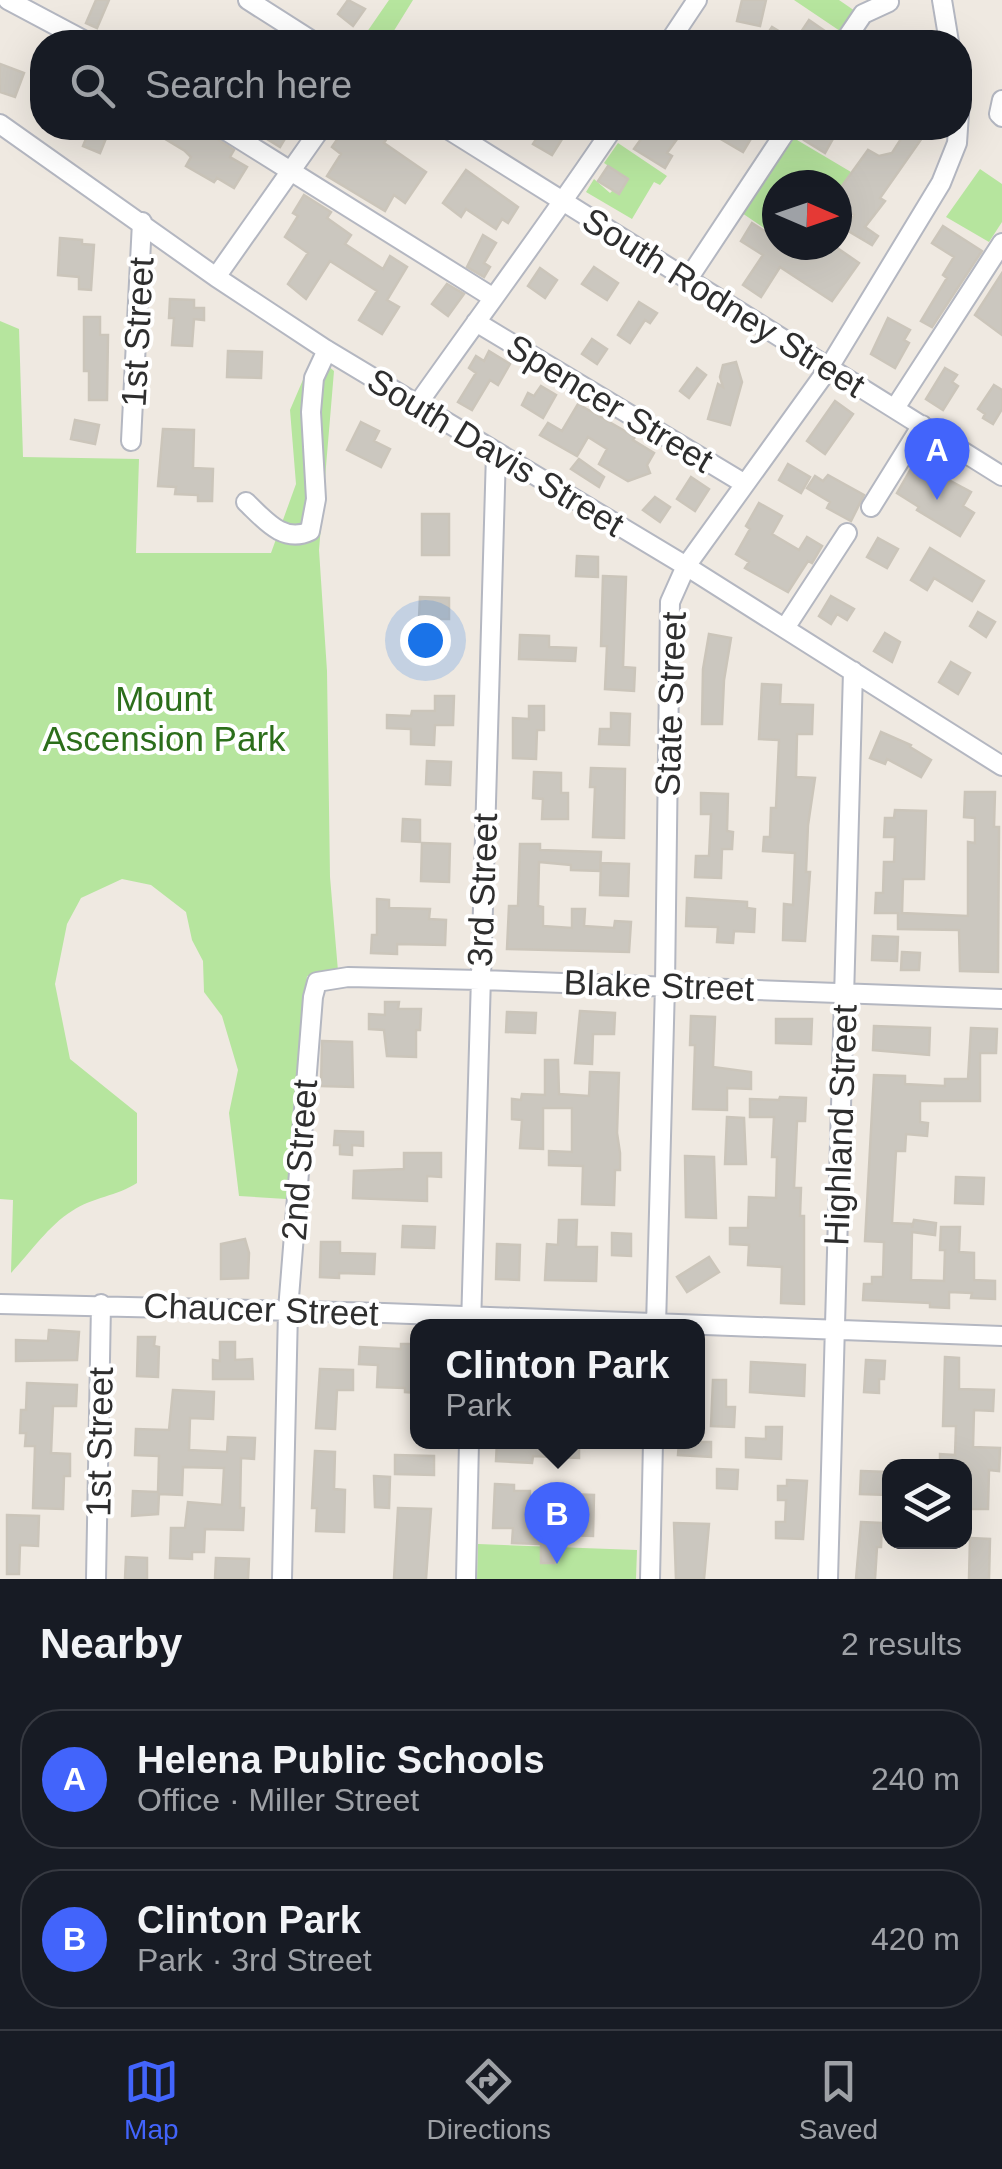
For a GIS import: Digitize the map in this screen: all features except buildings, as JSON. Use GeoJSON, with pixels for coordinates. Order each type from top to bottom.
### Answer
{"type":"FeatureCollection","features":[{"type":"Feature","properties":{"kind":"street"},"geometry":{"type":"LineString","coordinates":[[8,0],[64,30]]}},
{"type":"Feature","properties":{"kind":"street"},"geometry":{"type":"LineString","coordinates":[[248,0],[295,30]]}},
{"type":"Feature","properties":{"kind":"street"},"geometry":{"type":"LineString","coordinates":[[286,0],[286,24]]}},
{"type":"Feature","properties":{"kind":"street"},"geometry":{"type":"LineString","coordinates":[[677,30],[697,0]]}},
{"type":"Feature","properties":{"kind":"street"},"geometry":{"type":"LineString","coordinates":[[942,0],[947,30]]}},
{"type":"Feature","properties":{"kind":"street"},"geometry":{"type":"LineString","coordinates":[[852,30],[863,14],[889,2]]}},
{"type":"Feature","properties":{"kind":"street","name":"South Davis Street"},"geometry":{"type":"LineString","coordinates":[[0,124],[216,277],[328,350],[686,566],[1002,766]]}},
{"type":"Feature","properties":{"kind":"street","name":"Spencer Street"},"geometry":{"type":"LineString","coordinates":[[242,140],[492,297]]}},
{"type":"Feature","properties":{"kind":"street"},"geometry":{"type":"LineString","coordinates":[[216,277],[313,140]]}},
{"type":"Feature","properties":{"kind":"street","name":"South Rodney Street"},"geometry":{"type":"LineString","coordinates":[[465,140],[1002,476]]}},
{"type":"Feature","properties":{"kind":"street"},"geometry":{"type":"LineString","coordinates":[[417,405],[605,140]]}},
{"type":"Feature","properties":{"kind":"street"},"geometry":{"type":"LineString","coordinates":[[688,280],[780,140]]}},
{"type":"Feature","properties":{"kind":"street","name":"State Street"},"geometry":{"type":"LineString","coordinates":[[656,1319],[670,602],[686,566],[828,369],[941,184],[957,140]]}},
{"type":"Feature","properties":{"kind":"street","name":"1st Street"},"geometry":{"type":"LineString","coordinates":[[131,441],[142,222]]}},
{"type":"Feature","properties":{"kind":"street"},"geometry":{"type":"LineString","coordinates":[[896,408],[1002,243]]}},
{"type":"Feature","properties":{"kind":"street","name":"Spencer Street"},"geometry":{"type":"LineString","coordinates":[[476,322],[745,484]]}},
{"type":"Feature","properties":{"kind":"street"},"geometry":{"type":"LineString","coordinates":[[246,502],[274,528],[289,536],[310,531],[316,498],[314,378],[328,350]]}},
{"type":"Feature","properties":{"kind":"street"},"geometry":{"type":"LineString","coordinates":[[871,507],[922,425]]}},
{"type":"Feature","properties":{"kind":"street","name":"3rd Street"},"geometry":{"type":"LineString","coordinates":[[472,1319],[496,453]]}},
{"type":"Feature","properties":{"kind":"street"},"geometry":{"type":"LineString","coordinates":[[785,628],[847,533]]}},
{"type":"Feature","properties":{"kind":"street","name":"Highland Street"},"geometry":{"type":"LineString","coordinates":[[828,1579],[853,671]]}},
{"type":"Feature","properties":{"kind":"street","name":"Blake Street"},"geometry":{"type":"LineString","coordinates":[[317,982],[348,978],[665,984],[1002,999]]}},
{"type":"Feature","properties":{"kind":"street","name":"2nd Street"},"geometry":{"type":"LineString","coordinates":[[282,1579],[288,1310],[312,997],[317,982]]}},
{"type":"Feature","properties":{"kind":"street","name":"Chaucer Street"},"geometry":{"type":"LineString","coordinates":[[0,1304],[288,1310],[439,1319]]}},
{"type":"Feature","properties":{"kind":"street","name":"1st Street"},"geometry":{"type":"LineString","coordinates":[[96,1579],[102,1304]]}},
{"type":"Feature","properties":{"kind":"street","name":"Chaucer Street"},"geometry":{"type":"LineString","coordinates":[[705,1327],[1002,1336]]}},
{"type":"Feature","properties":{"kind":"street"},"geometry":{"type":"LineString","coordinates":[[466,1579],[469,1449]]}},
{"type":"Feature","properties":{"kind":"street"},"geometry":{"type":"LineString","coordinates":[[650,1579],[654,1449]]}},
{"type":"Feature","properties":{"kind":"green space"},"geometry":{"type":"Polygon","coordinates":[[[389,0],[413,0],[394,30],[368,30],[389,0]]]}},
{"type":"Feature","properties":{"kind":"green space"},"geometry":{"type":"Polygon","coordinates":[[[794,0],[839,0],[855,11],[839,30],[794,0]]]}},
{"type":"Feature","properties":{"kind":"green space"},"geometry":{"type":"Polygon","coordinates":[[[790,140],[797,140],[848,170],[770,170],[790,140]]]}},
{"type":"Feature","properties":{"kind":"green space"},"geometry":{"type":"Polygon","coordinates":[[[618,143],[667,176],[660,185],[654,182],[632,219],[586,192],[594,179],[610,193],[619,193],[628,179],[604,163],[618,143]]]}},
{"type":"Feature","properties":{"kind":"green space"},"geometry":{"type":"Polygon","coordinates":[[[980,169],[1002,184],[1002,222],[989,242],[946,217],[980,169]]]}},
{"type":"Feature","properties":{"kind":"green space"},"geometry":{"type":"Polygon","coordinates":[[[762,183],[762,227],[742,213],[762,183]]]}},
{"type":"Feature","properties":{"kind":"green space","name":"Mount Ascension Park"},"geometry":{"type":"Polygon","coordinates":[[[0,321],[19,329],[23,457],[139,459],[136,553],[271,553],[296,484],[290,410],[314,354],[334,371],[319,550],[327,671],[330,877],[338,971],[307,976],[286,1199],[239,1196],[229,1113],[238,1070],[222,1016],[204,992],[203,961],[192,940],[186,912],[151,885],[122,879],[81,898],[67,924],[55,984],[70,1059],[137,1113],[137,1183],[80,1206],[64,1217],[11,1273],[13,1200],[0,1199],[0,321]]]}},
{"type":"Feature","properties":{"kind":"green space"},"geometry":{"type":"Polygon","coordinates":[[[478,1544],[637,1550],[636,1579],[477,1579],[478,1544]]]}},
{"type":"Feature","properties":{"kind":"place","name":"Helena Public Schools"},"geometry":{"type":"Point","coordinates":[937,500]}},
{"type":"Feature","properties":{"kind":"place","name":"Clinton Park"},"geometry":{"type":"Point","coordinates":[557,1564]}}]}
